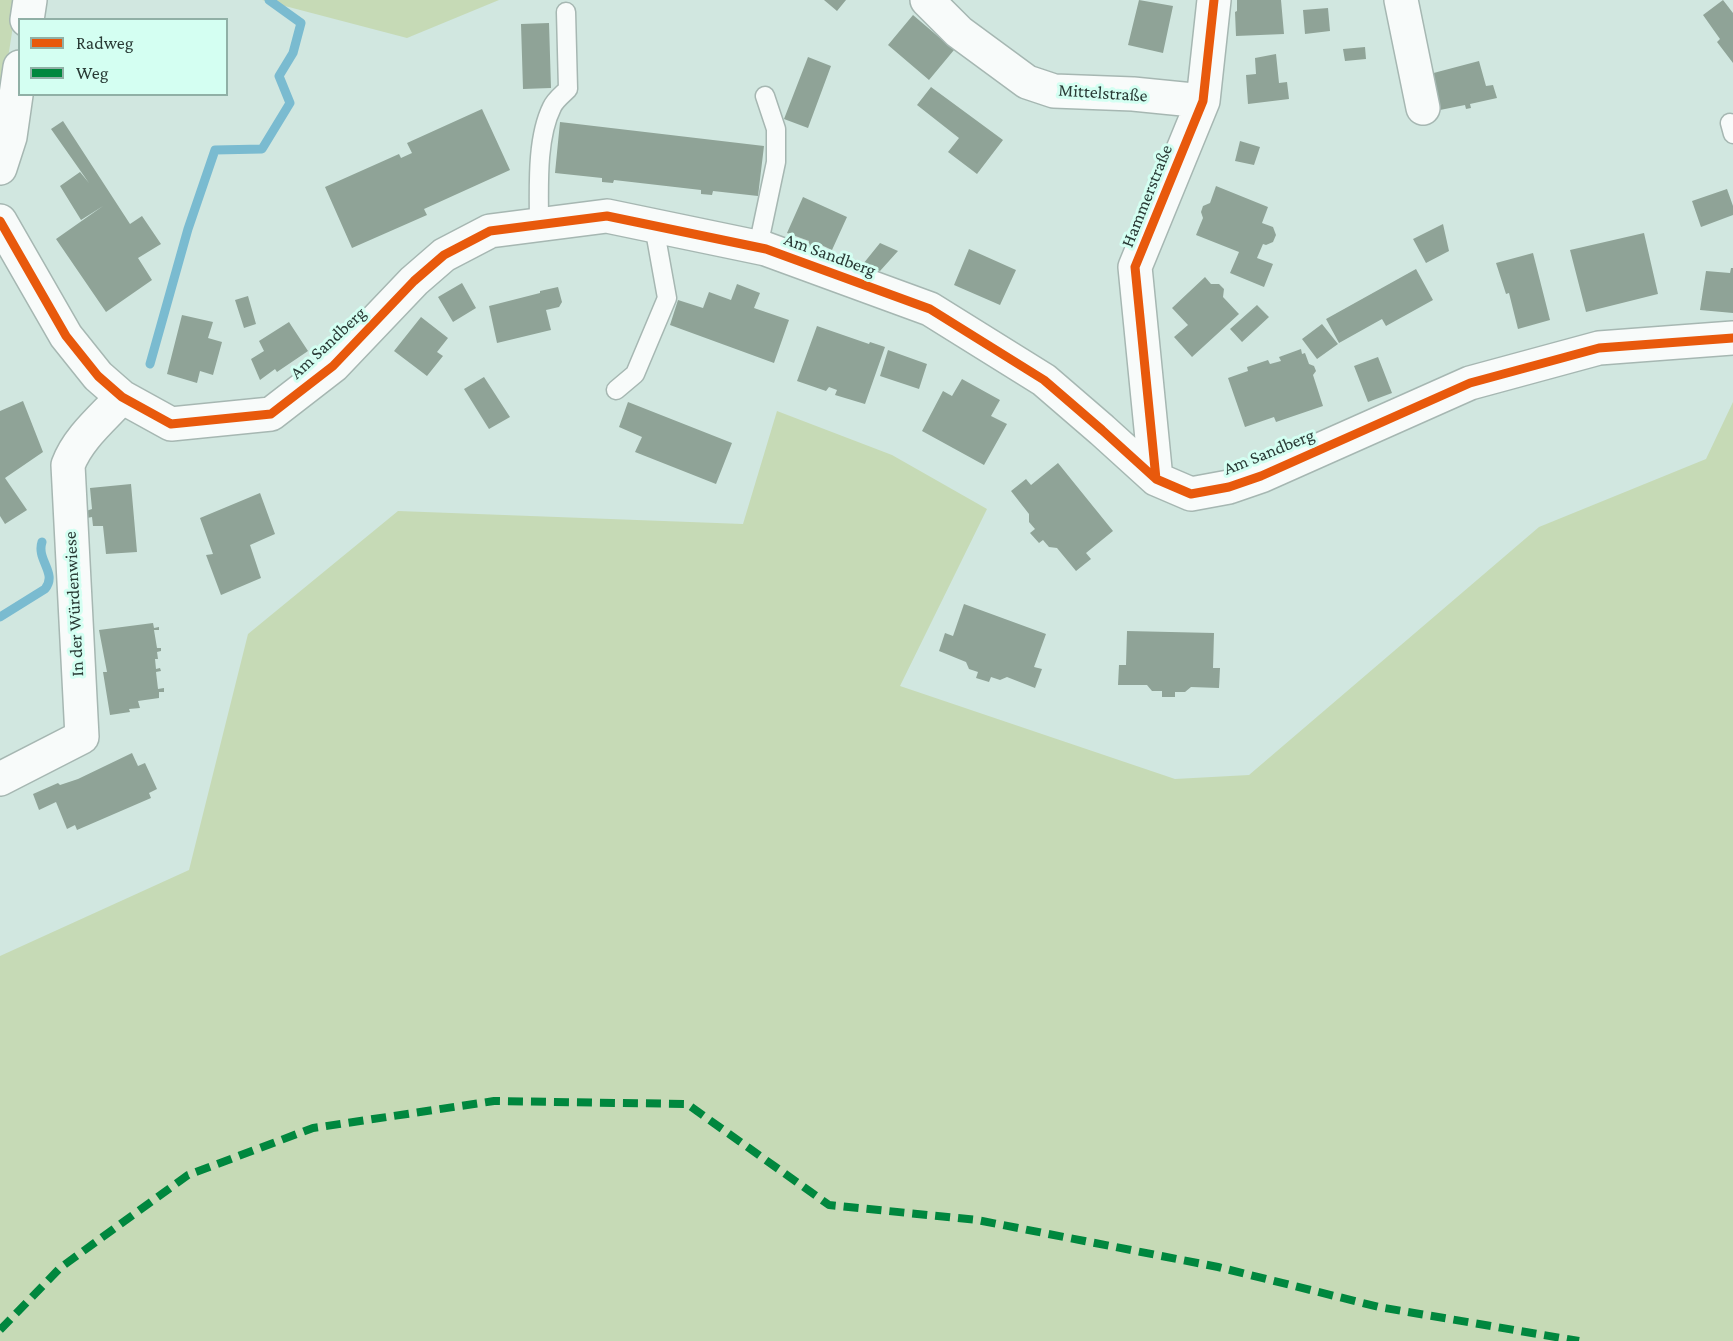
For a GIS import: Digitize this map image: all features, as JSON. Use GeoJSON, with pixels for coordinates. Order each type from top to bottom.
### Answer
{"type":"FeatureCollection","features":[{"type":"Feature","properties":{"kind":"street"},"geometry":{"type":"LineString","coordinates":[[27,18],[30,0]]}},
{"type":"Feature","properties":{"kind":"street","name":"Mittelstraße"},"geometry":{"type":"LineString","coordinates":[[927,0],[959,32],[1027,82],[1054,91],[1133,94],[1203,102]]}},
{"type":"Feature","properties":{"kind":"street","name":"Hammerstraße"},"geometry":{"type":"LineString","coordinates":[[1156,479],[1135,267],[1203,102],[1215,0]]}},
{"type":"Feature","properties":{"kind":"street"},"geometry":{"type":"LineString","coordinates":[[1401,0],[1423,108]]}},
{"type":"Feature","properties":{"kind":"street"},"geometry":{"type":"LineString","coordinates":[[0,168],[10,137],[18,81]]}},
{"type":"Feature","properties":{"kind":"street","name":"Am Sandberg"},"geometry":{"type":"LineString","coordinates":[[0,220],[66,336],[98,376],[122,397],[171,424],[271,414],[333,366],[414,281],[444,255],[490,231],[607,216],[758,247],[930,309],[1044,381],[1102,429],[1156,479],[1191,494],[1229,487],[1261,476],[1470,383],[1599,348],[1733,338]]}},
{"type":"Feature","properties":{"kind":"street","name":"In der Würdenwiese"},"geometry":{"type":"LineString","coordinates":[[0,779],[82,737],[68,465],[80,443],[122,397]]}},
{"type":"Feature","properties":{"kind":"lane"},"geometry":{"type":"LineString","coordinates":[[539,225],[543,131],[552,105],[567,89],[566,12]]}},
{"type":"Feature","properties":{"kind":"lane"},"geometry":{"type":"LineString","coordinates":[[758,247],[776,162],[776,129],[765,96]]}},
{"type":"Feature","properties":{"kind":"lane"},"geometry":{"type":"LineString","coordinates":[[616,390],[634,374],[667,298],[654,226]]}},
{"type":"Feature","properties":{"kind":"green space"},"geometry":{"type":"Polygon","coordinates":[[[0,0],[17,0],[6,71],[0,86],[0,0]]]}},
{"type":"Feature","properties":{"kind":"green space"},"geometry":{"type":"Polygon","coordinates":[[[262,0],[499,0],[407,38],[262,0]]]}},
{"type":"Feature","properties":{"kind":"green space"},"geometry":{"type":"Polygon","coordinates":[[[1733,402],[1733,1341],[0,1341],[0,956],[189,870],[248,634],[398,511],[743,524],[777,411],[892,455],[987,509],[900,686],[1175,779],[1249,775],[1539,527],[1706,459],[1733,402]]]}},
{"type":"Feature","properties":{"kind":"building"},"geometry":{"type":"Polygon","coordinates":[[[824,0],[846,0],[837,11],[824,0]]]}},
{"type":"Feature","properties":{"kind":"building"},"geometry":{"type":"Polygon","coordinates":[[[1139,0],[1173,6],[1163,53],[1128,45],[1139,0]]]}},
{"type":"Feature","properties":{"kind":"building"},"geometry":{"type":"Polygon","coordinates":[[[1237,0],[1281,0],[1284,34],[1236,36],[1237,0]]]}},
{"type":"Feature","properties":{"kind":"building"},"geometry":{"type":"Polygon","coordinates":[[[1723,0],[1733,13],[1733,63],[1717,42],[1720,39],[1703,15],[1723,0]]]}},
{"type":"Feature","properties":{"kind":"building"},"geometry":{"type":"Polygon","coordinates":[[[1328,8],[1330,31],[1305,34],[1303,10],[1328,8]]]}},
{"type":"Feature","properties":{"kind":"building"},"geometry":{"type":"Polygon","coordinates":[[[913,15],[954,50],[929,80],[888,45],[913,15]]]}},
{"type":"Feature","properties":{"kind":"building"},"geometry":{"type":"Polygon","coordinates":[[[549,23],[551,88],[523,89],[521,24],[549,23]]]}},
{"type":"Feature","properties":{"kind":"building"},"geometry":{"type":"Polygon","coordinates":[[[1365,47],[1366,59],[1345,61],[1343,49],[1365,47]]]}},
{"type":"Feature","properties":{"kind":"building"},"geometry":{"type":"Polygon","coordinates":[[[1276,54],[1279,83],[1287,82],[1289,99],[1248,104],[1246,75],[1256,74],[1255,58],[1276,54]]]}},
{"type":"Feature","properties":{"kind":"building"},"geometry":{"type":"Polygon","coordinates":[[[808,57],[831,66],[808,128],[784,119],[808,57]]]}},
{"type":"Feature","properties":{"kind":"building"},"geometry":{"type":"Polygon","coordinates":[[[1479,61],[1486,86],[1493,85],[1497,98],[1470,104],[1471,108],[1466,109],[1465,105],[1435,111],[1426,75],[1479,61]]]}},
{"type":"Feature","properties":{"kind":"building"},"geometry":{"type":"Polygon","coordinates":[[[931,87],[1003,140],[977,174],[948,152],[959,138],[917,105],[931,87]]]}},
{"type":"Feature","properties":{"kind":"building"},"geometry":{"type":"Polygon","coordinates":[[[482,109],[510,170],[424,209],[427,215],[352,248],[325,187],[399,154],[401,158],[412,153],[407,143],[482,109]]]}},
{"type":"Feature","properties":{"kind":"building"},"geometry":{"type":"Polygon","coordinates":[[[63,121],[130,224],[142,216],[161,244],[138,258],[152,280],[106,312],[56,239],[103,206],[81,220],[60,186],[80,172],[89,183],[51,129],[63,121]]]}},
{"type":"Feature","properties":{"kind":"building"},"geometry":{"type":"Polygon","coordinates":[[[560,122],[764,146],[758,196],[713,191],[712,195],[701,194],[701,190],[614,180],[613,183],[602,182],[602,178],[555,173],[560,122]]]}},
{"type":"Feature","properties":{"kind":"building"},"geometry":{"type":"Polygon","coordinates":[[[1240,141],[1260,147],[1254,165],[1235,161],[1240,141]]]}},
{"type":"Feature","properties":{"kind":"building"},"geometry":{"type":"Polygon","coordinates":[[[1216,186],[1268,207],[1262,223],[1273,227],[1276,235],[1273,242],[1263,244],[1257,258],[1273,264],[1264,287],[1230,273],[1239,252],[1196,235],[1203,218],[1201,212],[1203,206],[1210,203],[1216,186]]]}},
{"type":"Feature","properties":{"kind":"building"},"geometry":{"type":"Polygon","coordinates":[[[1727,189],[1733,206],[1733,215],[1701,227],[1692,201],[1727,189]]]}},
{"type":"Feature","properties":{"kind":"building"},"geometry":{"type":"Polygon","coordinates":[[[803,197],[847,217],[832,250],[819,244],[814,247],[808,245],[809,241],[787,233],[803,197]]]}},
{"type":"Feature","properties":{"kind":"building"},"geometry":{"type":"Polygon","coordinates":[[[1443,224],[1449,251],[1426,263],[1413,239],[1443,224]]]}},
{"type":"Feature","properties":{"kind":"building"},"geometry":{"type":"Polygon","coordinates":[[[1644,233],[1658,294],[1586,312],[1570,250],[1644,233]]]}},
{"type":"Feature","properties":{"kind":"building"},"geometry":{"type":"Polygon","coordinates":[[[880,243],[898,251],[880,271],[863,264],[880,243]]]}},
{"type":"Feature","properties":{"kind":"building"},"geometry":{"type":"Polygon","coordinates":[[[969,249],[1016,270],[1000,305],[954,285],[969,249]]]}},
{"type":"Feature","properties":{"kind":"building"},"geometry":{"type":"Polygon","coordinates":[[[1533,253],[1550,320],[1518,329],[1509,293],[1506,294],[1496,263],[1533,253]]]}},
{"type":"Feature","properties":{"kind":"building"},"geometry":{"type":"Polygon","coordinates":[[[1733,268],[1733,313],[1700,310],[1706,271],[1730,273],[1733,268]]]}},
{"type":"Feature","properties":{"kind":"building"},"geometry":{"type":"Polygon","coordinates":[[[1416,269],[1433,300],[1386,326],[1382,319],[1339,343],[1326,319],[1416,269]]]}},
{"type":"Feature","properties":{"kind":"building"},"geometry":{"type":"Polygon","coordinates":[[[1205,277],[1211,284],[1219,284],[1224,289],[1223,297],[1239,314],[1192,357],[1174,337],[1188,325],[1172,308],[1205,277]]]}},
{"type":"Feature","properties":{"kind":"building"},"geometry":{"type":"Polygon","coordinates":[[[462,283],[476,308],[453,322],[438,297],[462,283]]]}},
{"type":"Feature","properties":{"kind":"building"},"geometry":{"type":"Polygon","coordinates":[[[737,284],[760,293],[754,308],[789,320],[774,363],[670,325],[678,300],[703,308],[709,292],[731,300],[737,284]]]}},
{"type":"Feature","properties":{"kind":"building"},"geometry":{"type":"Polygon","coordinates":[[[558,287],[562,302],[559,307],[546,310],[551,330],[497,343],[489,306],[558,287]]]}},
{"type":"Feature","properties":{"kind":"building"},"geometry":{"type":"Polygon","coordinates":[[[248,296],[256,324],[244,328],[235,300],[248,296]]]}},
{"type":"Feature","properties":{"kind":"building"},"geometry":{"type":"Polygon","coordinates":[[[1257,305],[1269,317],[1242,342],[1230,329],[1257,305]]]}},
{"type":"Feature","properties":{"kind":"building"},"geometry":{"type":"Polygon","coordinates":[[[182,315],[213,322],[208,338],[222,342],[213,375],[200,371],[197,383],[167,374],[182,315]]]}},
{"type":"Feature","properties":{"kind":"building"},"geometry":{"type":"Polygon","coordinates":[[[421,317],[448,338],[437,352],[443,356],[427,376],[394,351],[421,317]]]}},
{"type":"Feature","properties":{"kind":"building"},"geometry":{"type":"Polygon","coordinates":[[[289,322],[308,351],[277,372],[275,369],[260,380],[251,359],[264,351],[259,341],[289,322]]]}},
{"type":"Feature","properties":{"kind":"building"},"geometry":{"type":"Polygon","coordinates":[[[1322,324],[1338,344],[1317,359],[1302,339],[1322,324]]]}},
{"type":"Feature","properties":{"kind":"building"},"geometry":{"type":"Polygon","coordinates":[[[817,326],[869,344],[870,342],[885,347],[865,404],[835,395],[837,390],[829,387],[826,391],[797,381],[817,326]]]}},
{"type":"Feature","properties":{"kind":"building"},"geometry":{"type":"Polygon","coordinates":[[[1301,349],[1302,354],[1305,353],[1309,364],[1314,366],[1316,371],[1313,375],[1323,406],[1276,422],[1274,417],[1245,427],[1228,378],[1248,371],[1247,367],[1268,360],[1270,364],[1281,361],[1279,357],[1301,349]]]}},
{"type":"Feature","properties":{"kind":"building"},"geometry":{"type":"Polygon","coordinates":[[[888,350],[927,364],[919,389],[880,376],[888,350]]]}},
{"type":"Feature","properties":{"kind":"building"},"geometry":{"type":"Polygon","coordinates":[[[1378,357],[1392,393],[1368,402],[1354,366],[1378,357]]]}},
{"type":"Feature","properties":{"kind":"building"},"geometry":{"type":"Polygon","coordinates":[[[484,377],[510,417],[489,429],[464,389],[484,377]]]}},
{"type":"Feature","properties":{"kind":"building"},"geometry":{"type":"Polygon","coordinates":[[[962,379],[1000,400],[991,416],[1007,424],[984,465],[922,431],[943,391],[952,396],[962,379]]]}},
{"type":"Feature","properties":{"kind":"building"},"geometry":{"type":"Polygon","coordinates":[[[23,401],[43,452],[5,478],[27,510],[5,524],[0,516],[0,411],[23,401]]]}},
{"type":"Feature","properties":{"kind":"building"},"geometry":{"type":"Polygon","coordinates":[[[628,402],[732,443],[716,484],[635,452],[642,437],[619,427],[628,402]]]}},
{"type":"Feature","properties":{"kind":"building"},"geometry":{"type":"Polygon","coordinates":[[[1058,463],[1113,531],[1086,553],[1091,559],[1076,571],[1057,548],[1049,547],[1043,540],[1039,543],[1030,533],[1035,529],[1029,522],[1029,514],[1011,491],[1026,479],[1031,485],[1058,463]]]}},
{"type":"Feature","properties":{"kind":"building"},"geometry":{"type":"Polygon","coordinates":[[[131,484],[137,552],[106,554],[103,526],[93,526],[92,517],[87,518],[86,511],[92,509],[90,488],[131,484]]]}},
{"type":"Feature","properties":{"kind":"building"},"geometry":{"type":"Polygon","coordinates":[[[260,493],[275,534],[250,545],[261,578],[221,595],[206,555],[213,554],[200,518],[260,493]]]}},
{"type":"Feature","properties":{"kind":"building"},"geometry":{"type":"Polygon","coordinates":[[[964,604],[1046,634],[1034,667],[1042,669],[1035,688],[1007,677],[1000,680],[991,677],[989,682],[976,678],[978,672],[969,669],[966,662],[939,651],[945,633],[953,636],[964,604]]]}},
{"type":"Feature","properties":{"kind":"building"},"geometry":{"type":"Polygon","coordinates":[[[153,623],[154,628],[159,627],[159,630],[154,630],[157,648],[161,648],[161,651],[157,652],[158,659],[155,659],[156,669],[160,668],[161,671],[156,672],[158,689],[164,688],[164,692],[159,692],[159,698],[138,701],[140,708],[110,715],[103,672],[107,672],[99,630],[153,623]]]}},
{"type":"Feature","properties":{"kind":"building"},"geometry":{"type":"Polygon","coordinates":[[[1127,631],[1214,633],[1213,668],[1220,668],[1219,688],[1191,687],[1185,692],[1175,692],[1175,697],[1162,697],[1162,691],[1152,691],[1147,685],[1118,685],[1119,665],[1126,665],[1127,631]]]}},
{"type":"Feature","properties":{"kind":"building"},"geometry":{"type":"Polygon","coordinates":[[[132,753],[138,766],[145,763],[157,789],[149,793],[151,798],[77,830],[75,825],[67,829],[56,802],[39,810],[33,794],[58,783],[60,785],[78,779],[132,753]]]}},
{"type":"Feature","properties":{"kind":"waterway"},"geometry":{"type":"LineString","coordinates":[[150,364],[188,229],[215,150],[262,149],[290,103],[279,76],[293,53],[301,23],[269,0]]}},
{"type":"Feature","properties":{"kind":"waterway"},"geometry":{"type":"LineString","coordinates":[[0,617],[45,589],[49,577],[42,555],[42,542]]}},
{"type":"Feature","properties":{"kind":"marked path"},"geometry":{"type":"LineString","coordinates":[[0,1330],[60,1268],[188,1175],[313,1128],[494,1101],[687,1104],[829,1205],[977,1220],[1218,1267],[1379,1307],[1579,1341]]}},
{"type":"Feature","properties":{"kind":"cycle path"},"geometry":{"type":"LineString","coordinates":[[1156,479],[1135,267],[1203,101],[1214,0]]}},
{"type":"Feature","properties":{"kind":"cycle path"},"geometry":{"type":"LineString","coordinates":[[0,221],[66,336],[98,376],[122,397],[171,424],[271,414],[333,366],[414,281],[444,255],[490,231],[607,216],[766,249],[930,309],[1044,380],[1156,479],[1191,494],[1229,487],[1261,476],[1470,383],[1599,348],[1733,338]]}}]}
